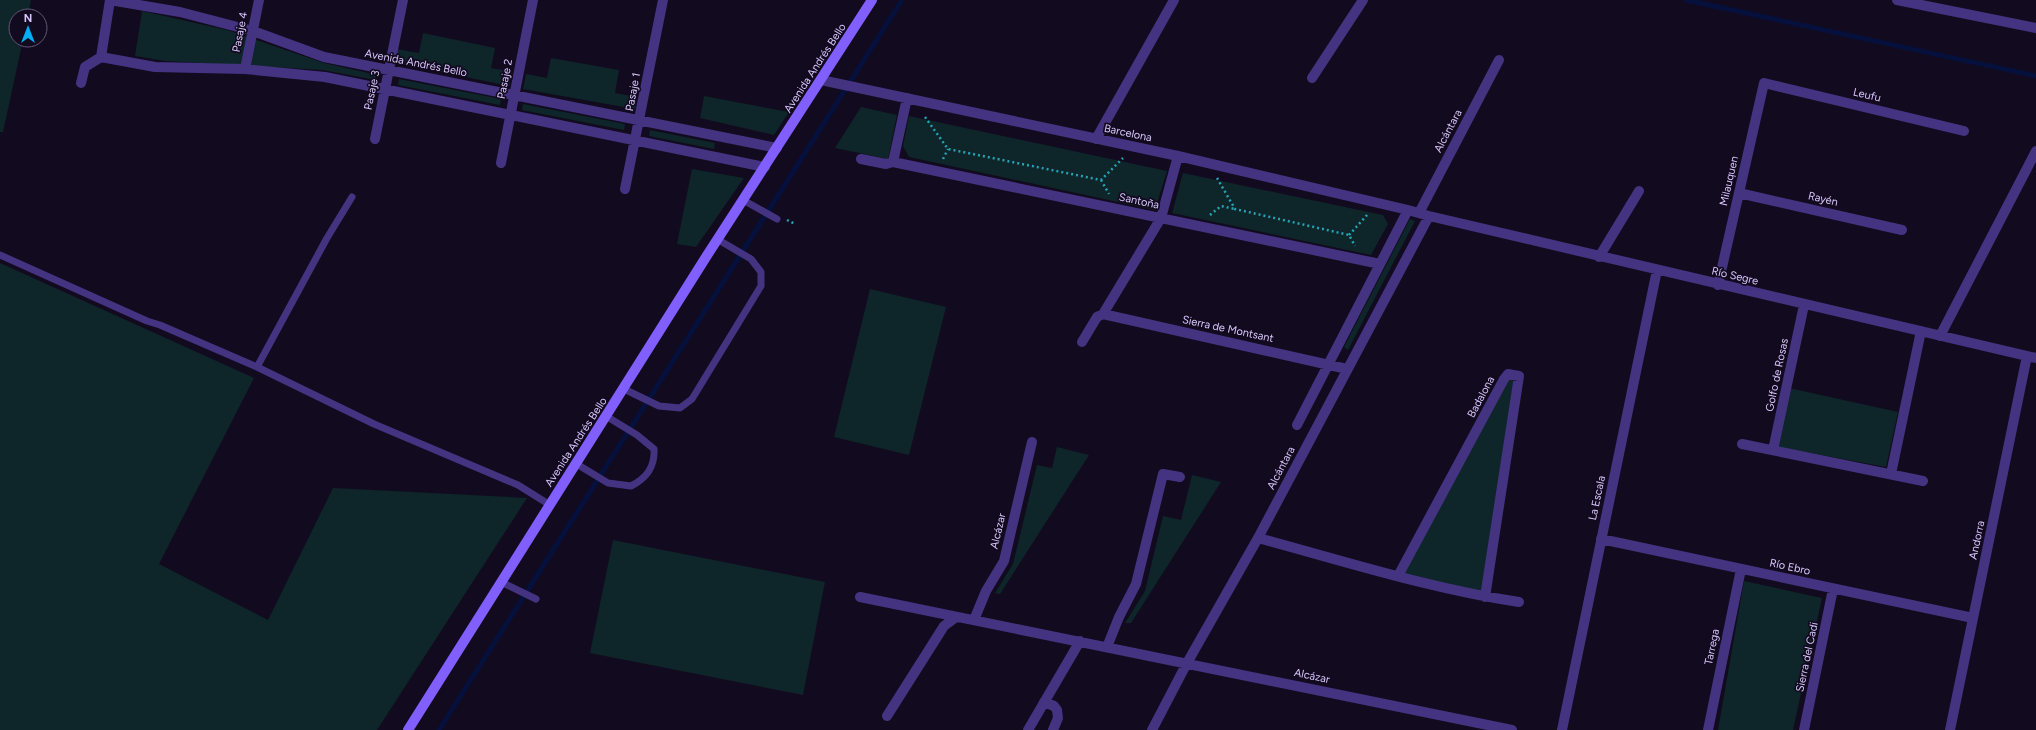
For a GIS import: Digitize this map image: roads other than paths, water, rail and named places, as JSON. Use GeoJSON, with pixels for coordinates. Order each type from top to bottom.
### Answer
{"type":"FeatureCollection","features":[{"type":"Feature","properties":{"kind":"main road","name":"Avenida Andrés Bello"},"geometry":{"type":"LineString","coordinates":[[408,730],[575,463],[624,389],[717,240],[872,0]]}},
{"type":"Feature","properties":{"kind":"street","name":"Avenida Andrés Bello"},"geometry":{"type":"LineString","coordinates":[[101,57],[110,0],[180,12],[253,31],[324,57],[777,148]]}},
{"type":"Feature","properties":{"kind":"street","name":"Pasaje 4"},"geometry":{"type":"LineString","coordinates":[[245,69],[259,0]]}},
{"type":"Feature","properties":{"kind":"street","name":"Pasaje 3"},"geometry":{"type":"LineString","coordinates":[[375,138],[403,0]]}},
{"type":"Feature","properties":{"kind":"street","name":"Pasaje 2"},"geometry":{"type":"LineString","coordinates":[[501,163],[534,0]]}},
{"type":"Feature","properties":{"kind":"street","name":"Pasaje 1"},"geometry":{"type":"LineString","coordinates":[[626,189],[663,0]]}},
{"type":"Feature","properties":{"kind":"street"},"geometry":{"type":"LineString","coordinates":[[1096,139],[1174,0]]}},
{"type":"Feature","properties":{"kind":"street"},"geometry":{"type":"LineString","coordinates":[[1312,78],[1363,0]]}},
{"type":"Feature","properties":{"kind":"street"},"geometry":{"type":"LineString","coordinates":[[1898,0],[2036,28]]}},
{"type":"Feature","properties":{"kind":"street"},"geometry":{"type":"LineString","coordinates":[[81,83],[85,67],[101,57],[155,67],[245,69],[326,77],[765,167]]}},
{"type":"Feature","properties":{"kind":"street","name":"Alcántara"},"geometry":{"type":"LineString","coordinates":[[1419,213],[1499,60]]}},
{"type":"Feature","properties":{"kind":"street","name":"Barcelona"},"geometry":{"type":"LineString","coordinates":[[821,80],[1178,156],[1429,216]]}},
{"type":"Feature","properties":{"kind":"street","name":"Leufu"},"geometry":{"type":"LineString","coordinates":[[1764,83],[1964,131]]}},
{"type":"Feature","properties":{"kind":"street","name":"Milauquen"},"geometry":{"type":"LineString","coordinates":[[1718,285],[1764,83]]}},
{"type":"Feature","properties":{"kind":"street"},"geometry":{"type":"LineString","coordinates":[[893,162],[906,98]]}},
{"type":"Feature","properties":{"kind":"street"},"geometry":{"type":"LineString","coordinates":[[1940,336],[2036,151]]}},
{"type":"Feature","properties":{"kind":"street"},"geometry":{"type":"LineString","coordinates":[[1082,342],[1097,317],[1103,314],[1160,218],[1178,156]]}},
{"type":"Feature","properties":{"kind":"street","name":"Santoña"},"geometry":{"type":"LineString","coordinates":[[861,159],[886,164],[893,162],[1380,264]]}},
{"type":"Feature","properties":{"kind":"street"},"geometry":{"type":"LineString","coordinates":[[1599,257],[1639,191]]}},
{"type":"Feature","properties":{"kind":"street","name":"Rayén"},"geometry":{"type":"LineString","coordinates":[[1739,193],[1902,230]]}},
{"type":"Feature","properties":{"kind":"street"},"geometry":{"type":"LineString","coordinates":[[1297,425],[1408,210]]}},
{"type":"Feature","properties":{"kind":"street","name":"Alcántara"},"geometry":{"type":"LineString","coordinates":[[1152,730],[1187,663],[1258,538],[1429,216]]}},
{"type":"Feature","properties":{"kind":"street","name":"Río Segre"},"geometry":{"type":"LineString","coordinates":[[1429,216],[1718,285],[2032,357]]}},
{"type":"Feature","properties":{"kind":"street","name":"La Escala"},"geometry":{"type":"LineString","coordinates":[[1562,730],[1657,270]]}},
{"type":"Feature","properties":{"kind":"street","name":"Golfo de Rosas"},"geometry":{"type":"LineString","coordinates":[[1773,450],[1804,304]]}},
{"type":"Feature","properties":{"kind":"street","name":"Sierra de Montsant"},"geometry":{"type":"LineString","coordinates":[[1103,314],[1347,369]]}},
{"type":"Feature","properties":{"kind":"street"},"geometry":{"type":"LineString","coordinates":[[1891,474],[1921,331]]}},
{"type":"Feature","properties":{"kind":"street","name":"Andorra"},"geometry":{"type":"LineString","coordinates":[[1950,730],[1973,618],[2032,357]]}},
{"type":"Feature","properties":{"kind":"street","name":"Badalona"},"geometry":{"type":"LineString","coordinates":[[1398,576],[1504,379],[1508,374],[1519,376],[1485,597]]}},
{"type":"Feature","properties":{"kind":"street","name":"Alcázar"},"geometry":{"type":"LineString","coordinates":[[974,620],[986,591],[1004,561],[1032,442]]}},
{"type":"Feature","properties":{"kind":"street"},"geometry":{"type":"LineString","coordinates":[[1742,444],[1924,481]]}},
{"type":"Feature","properties":{"kind":"street"},"geometry":{"type":"LineString","coordinates":[[1107,647],[1119,617],[1136,584],[1163,474],[1180,477]]}},
{"type":"Feature","properties":{"kind":"street"},"geometry":{"type":"LineString","coordinates":[[1258,538],[1398,576],[1485,597],[1519,602]]}},
{"type":"Feature","properties":{"kind":"street","name":"Río Ebro"},"geometry":{"type":"LineString","coordinates":[[1601,539],[1973,618]]}},
{"type":"Feature","properties":{"kind":"street","name":"Tarrega"},"geometry":{"type":"LineString","coordinates":[[1708,730],[1741,569]]}},
{"type":"Feature","properties":{"kind":"street","name":"Sierra del Cadi"},"geometry":{"type":"LineString","coordinates":[[1804,730],[1833,588]]}},
{"type":"Feature","properties":{"kind":"street","name":"Alcázar"},"geometry":{"type":"LineString","coordinates":[[860,597],[1512,730]]}},
{"type":"Feature","properties":{"kind":"street"},"geometry":{"type":"LineString","coordinates":[[887,716],[944,626],[956,616]]}},
{"type":"Feature","properties":{"kind":"street"},"geometry":{"type":"LineString","coordinates":[[1028,730],[1080,641]]}},
{"type":"Feature","properties":{"kind":"street"},"geometry":{"type":"LineString","coordinates":[[1044,702],[1054,706],[1057,710],[1058,718],[1052,730]]}},
{"type":"Feature","properties":{"kind":"lane"},"geometry":{"type":"LineString","coordinates":[[257,367],[327,238],[352,197]]}},
{"type":"Feature","properties":{"kind":"lane"},"geometry":{"type":"LineString","coordinates":[[743,200],[777,219]]}},
{"type":"Feature","properties":{"kind":"lane"},"geometry":{"type":"LineString","coordinates":[[624,389],[659,406],[680,408],[689,402],[696,392],[761,286],[761,272],[750,259],[717,240]]}},
{"type":"Feature","properties":{"kind":"lane"},"geometry":{"type":"LineString","coordinates":[[0,255],[147,321],[173,330],[257,367],[374,424],[518,484],[550,505]]}},
{"type":"Feature","properties":{"kind":"lane"},"geometry":{"type":"LineString","coordinates":[[575,463],[608,483],[632,486],[646,477],[653,463],[654,449],[637,435],[606,416]]}},
{"type":"Feature","properties":{"kind":"lane"},"geometry":{"type":"LineString","coordinates":[[501,582],[536,599]]}},
{"type":"Feature","properties":{"kind":"waterway"},"geometry":{"type":"LineString","coordinates":[[439,730],[902,0]]}},
{"type":"Feature","properties":{"kind":"waterway"},"geometry":{"type":"LineString","coordinates":[[1686,0],[2036,76]]}}]}
